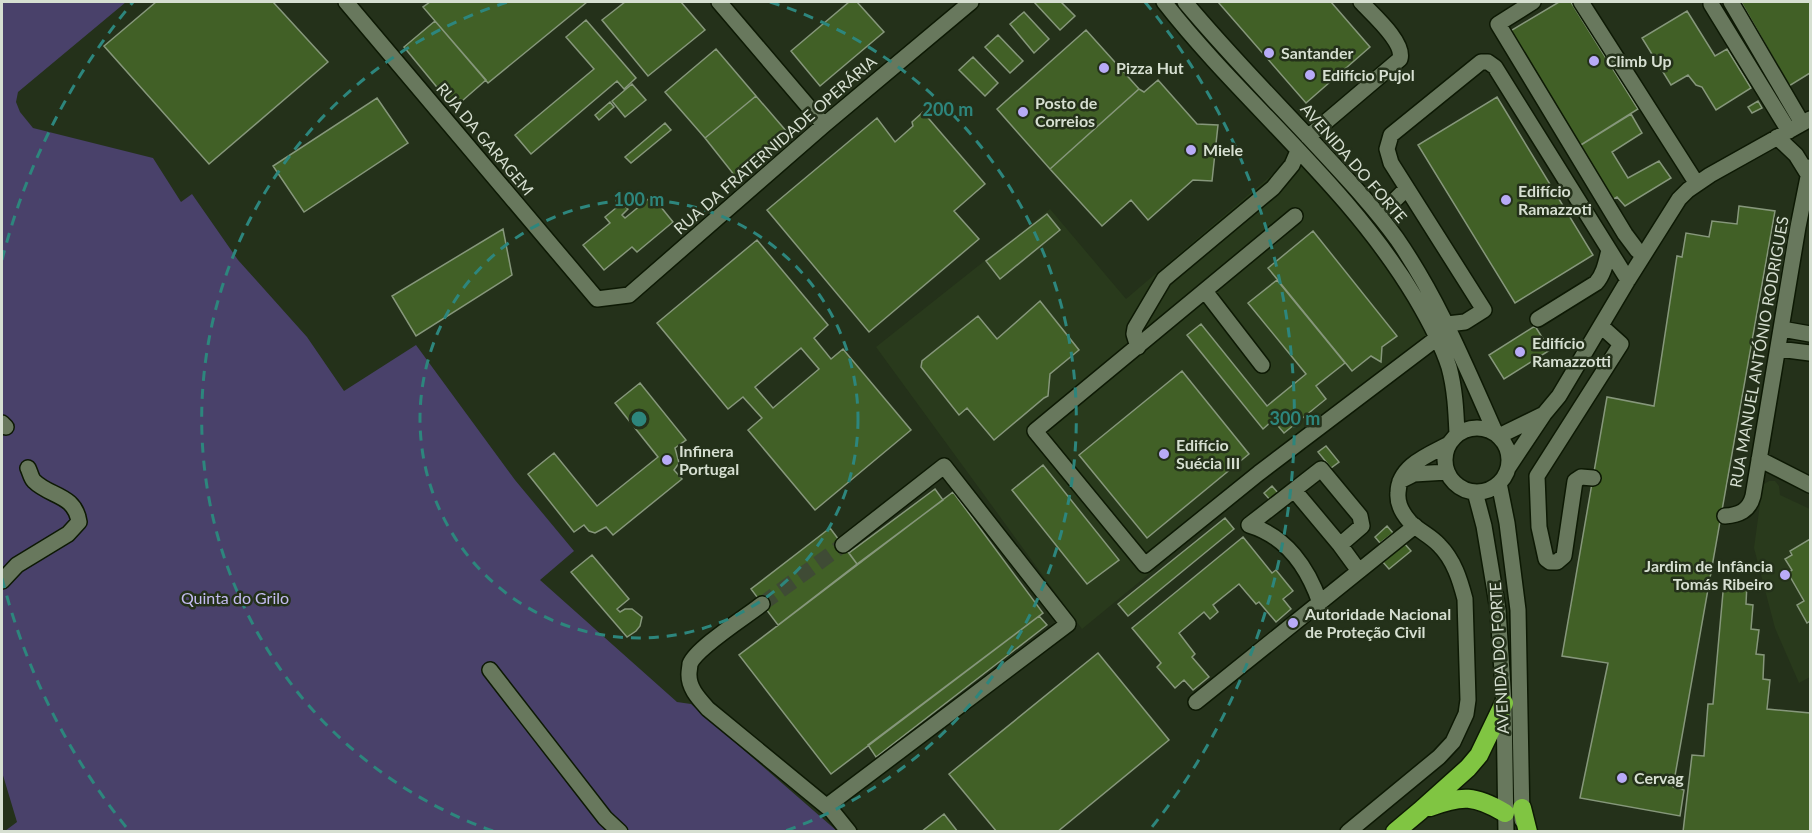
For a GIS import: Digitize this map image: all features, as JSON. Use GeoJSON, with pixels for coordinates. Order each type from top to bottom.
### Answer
{"type":"FeatureCollection","features":[{"type":"Feature","properties":{"kind":"highway"},"geometry":{"type":"LineString","coordinates":[[1395,831],[1468,768],[1479,754],[1504,703]]}},
{"type":"Feature","properties":{"kind":"highway"},"geometry":{"type":"LineString","coordinates":[[1420,811],[1452,799],[1478,800],[1511,818],[1524,830]]}},
{"type":"Feature","properties":{"kind":"street","name":"RUA DA GARAGEM"},"geometry":{"type":"LineString","coordinates":[[346,2],[597,299]]}},
{"type":"Feature","properties":{"kind":"street"},"geometry":{"type":"LineString","coordinates":[[719,2],[824,125]]}},
{"type":"Feature","properties":{"kind":"street","name":"RUA DA FRATERNIDADE OPERÁRIA"},"geometry":{"type":"LineString","coordinates":[[597,299],[629,295],[824,125],[971,2]]}},
{"type":"Feature","properties":{"kind":"street","name":"AVENIDA DO FORTE"},"geometry":{"type":"LineString","coordinates":[[1164,2],[1357,215],[1409,287],[1437,338],[1449,367],[1456,399],[1453,439],[1445,458],[1447,472]]}},
{"type":"Feature","properties":{"kind":"street","name":"AVENIDA DO FORTE"},"geometry":{"type":"LineString","coordinates":[[1185,2],[1379,216],[1396,238],[1422,277],[1447,324],[1498,435],[1508,451],[1508,468]]}},
{"type":"Feature","properties":{"kind":"street"},"geometry":{"type":"LineString","coordinates":[[1308,137],[1400,59],[1402,54],[1396,42],[1361,2]]}},
{"type":"Feature","properties":{"kind":"street"},"geometry":{"type":"LineString","coordinates":[[1533,2],[1498,24],[1641,259]]}},
{"type":"Feature","properties":{"kind":"street"},"geometry":{"type":"LineString","coordinates":[[1581,2],[1697,184]]}},
{"type":"Feature","properties":{"kind":"street"},"geometry":{"type":"LineString","coordinates":[[1731,2],[1800,125]]}},
{"type":"Feature","properties":{"kind":"street"},"geometry":{"type":"LineString","coordinates":[[1711,4],[1800,125]]}},
{"type":"Feature","properties":{"kind":"street"},"geometry":{"type":"LineString","coordinates":[[1447,324],[1465,322],[1484,310],[1388,157],[1387,149],[1391,135],[1481,62],[1488,62],[1496,67],[1628,280]]}},
{"type":"Feature","properties":{"kind":"street"},"geometry":{"type":"LineString","coordinates":[[1400,481],[1414,474],[1447,472],[1451,479],[1462,488],[1475,492],[1484,491],[1499,483],[1544,414],[1559,396],[1679,199],[1697,184],[1800,125]]}},
{"type":"Feature","properties":{"kind":"street","name":"RUA MANUEL ANTÓNIO RODRIGUES"},"geometry":{"type":"LineString","coordinates":[[1725,516],[1736,515],[1750,505],[1759,459],[1798,227],[1810,171],[1796,155],[1800,125]]}},
{"type":"Feature","properties":{"kind":"street"},"geometry":{"type":"LineString","coordinates":[[1138,347],[1135,340],[1135,328],[1164,279],[1273,188],[1288,171],[1298,151]]}},
{"type":"Feature","properties":{"kind":"street"},"geometry":{"type":"LineString","coordinates":[[1379,216],[1407,188]]}},
{"type":"Feature","properties":{"kind":"street"},"geometry":{"type":"LineString","coordinates":[[1295,216],[1035,431],[1145,565],[1259,473],[1437,338]]}},
{"type":"Feature","properties":{"kind":"street"},"geometry":{"type":"LineString","coordinates":[[1611,255],[1641,259]]}},
{"type":"Feature","properties":{"kind":"street"},"geometry":{"type":"LineString","coordinates":[[1538,319],[1596,283],[1611,255]]}},
{"type":"Feature","properties":{"kind":"street"},"geometry":{"type":"LineString","coordinates":[[1205,291],[1262,364]]}},
{"type":"Feature","properties":{"kind":"street"},"geometry":{"type":"LineString","coordinates":[[1593,478],[1581,477],[1575,481],[1564,556],[1557,562],[1550,562],[1546,559],[1539,527],[1537,476],[1621,344],[1601,326]]}},
{"type":"Feature","properties":{"kind":"street"},"geometry":{"type":"LineString","coordinates":[[1782,329],[1810,334]]}},
{"type":"Feature","properties":{"kind":"street"},"geometry":{"type":"LineString","coordinates":[[1778,349],[1810,352]]}},
{"type":"Feature","properties":{"kind":"street"},"geometry":{"type":"LineString","coordinates":[[1348,831],[1439,757],[1453,742],[1466,714],[1468,700],[1465,599],[1455,569],[1444,551],[1439,544],[1415,526],[1399,504],[1400,481],[1413,465],[1472,428],[1489,430],[1498,435],[1544,414]]}},
{"type":"Feature","properties":{"kind":"street"},"geometry":{"type":"LineString","coordinates":[[1759,459],[1810,485]]}},
{"type":"Feature","properties":{"kind":"street"},"geometry":{"type":"LineString","coordinates":[[827,806],[1068,624],[944,466],[843,545]]}},
{"type":"Feature","properties":{"kind":"street"},"geometry":{"type":"LineString","coordinates":[[2,581],[16,565],[68,534],[79,522],[69,502],[33,481],[28,468]]}},
{"type":"Feature","properties":{"kind":"street"},"geometry":{"type":"LineString","coordinates":[[1320,603],[1314,586],[1289,549],[1270,534],[1249,525],[1321,469],[1360,516],[1362,526],[1340,545]]}},
{"type":"Feature","properties":{"kind":"street","name":"AVENIDA DO FORTE"},"geometry":{"type":"LineString","coordinates":[[1499,483],[1507,523],[1518,610],[1511,818]]}},
{"type":"Feature","properties":{"kind":"street"},"geometry":{"type":"LineString","coordinates":[[1294,490],[1359,571]]}},
{"type":"Feature","properties":{"kind":"street","name":"AVENIDA DO FORTE"},"geometry":{"type":"LineString","coordinates":[[1475,492],[1484,526],[1498,610],[1511,818]]}},
{"type":"Feature","properties":{"kind":"street"},"geometry":{"type":"LineString","coordinates":[[1196,702],[1415,526]]}},
{"type":"Feature","properties":{"kind":"street"},"geometry":{"type":"LineString","coordinates":[[762,604],[706,646],[694,658],[688,675],[690,684],[708,709],[827,806],[849,831]]}},
{"type":"Feature","properties":{"kind":"street"},"geometry":{"type":"LineString","coordinates":[[490,670],[604,818],[620,831]]}},
{"type":"Feature","properties":{"kind":"shaded area"},"geometry":{"type":"Polygon","coordinates":[[[1288,161],[1304,165],[1364,238],[1414,307],[1435,344],[1082,629],[876,347],[1050,209],[1126,299],[1288,161]]]}},
{"type":"Feature","properties":{"kind":"shaded area","name":"Jardim de Infância Tomás Ribeiro"},"geometry":{"type":"Polygon","coordinates":[[[1769,481],[1775,481],[1779,486],[1780,495],[1810,509],[1810,677],[1799,683],[1775,628],[1754,548],[1762,489],[1769,481]]]}},
{"type":"Feature","properties":{"kind":"green space","name":"Quinta do Grilo"},"geometry":{"type":"Polygon","coordinates":[[[2,2],[126,2],[18,92],[16,102],[20,112],[33,128],[153,158],[181,202],[192,194],[238,260],[307,337],[344,391],[416,345],[515,480],[574,551],[540,580],[677,702],[691,704],[837,831],[5,831],[17,822],[2,772],[2,2]]]}},
{"type":"Feature","properties":{"kind":"building"},"geometry":{"type":"Polygon","coordinates":[[[156,2],[273,2],[328,62],[209,164],[104,46],[156,2]]]}},
{"type":"Feature","properties":{"kind":"building"},"geometry":{"type":"Polygon","coordinates":[[[430,2],[587,2],[488,83],[423,7],[430,2]]]}},
{"type":"Feature","properties":{"kind":"building"},"geometry":{"type":"Polygon","coordinates":[[[625,2],[681,2],[705,30],[648,76],[602,20],[625,2]]]}},
{"type":"Feature","properties":{"kind":"building"},"geometry":{"type":"Polygon","coordinates":[[[849,2],[857,2],[884,32],[820,86],[791,51],[849,2]]]}},
{"type":"Feature","properties":{"kind":"building"},"geometry":{"type":"Polygon","coordinates":[[[1034,2],[1061,2],[1075,16],[1060,30],[1034,2]]]}},
{"type":"Feature","properties":{"kind":"building","name":"Edifício Pujol"},"geometry":{"type":"Polygon","coordinates":[[[1218,2],[1331,2],[1370,47],[1306,103],[1218,2]]]}},
{"type":"Feature","properties":{"kind":"building"},"geometry":{"type":"Polygon","coordinates":[[[1559,2],[1571,2],[1638,109],[1576,148],[1507,33],[1559,2]]]}},
{"type":"Feature","properties":{"kind":"building"},"geometry":{"type":"Polygon","coordinates":[[[1741,2],[1810,2],[1810,73],[1789,86],[1741,2]]]}},
{"type":"Feature","properties":{"kind":"building"},"geometry":{"type":"Polygon","coordinates":[[[1687,11],[1715,56],[1727,49],[1751,88],[1716,110],[1702,87],[1696,85],[1688,75],[1671,85],[1642,38],[1687,11]]]}},
{"type":"Feature","properties":{"kind":"building"},"geometry":{"type":"Polygon","coordinates":[[[1024,12],[1049,39],[1034,53],[1010,24],[1024,12]]]}},
{"type":"Feature","properties":{"kind":"building"},"geometry":{"type":"Polygon","coordinates":[[[586,20],[636,78],[624,89],[617,81],[531,154],[515,135],[594,69],[566,37],[586,20]]]}},
{"type":"Feature","properties":{"kind":"building"},"geometry":{"type":"Polygon","coordinates":[[[435,21],[486,80],[454,108],[404,47],[435,21]]]}},
{"type":"Feature","properties":{"kind":"building"},"geometry":{"type":"Polygon","coordinates":[[[1086,30],[1139,89],[1050,169],[997,109],[1086,30]]]}},
{"type":"Feature","properties":{"kind":"building"},"geometry":{"type":"Polygon","coordinates":[[[998,35],[1023,61],[1010,73],[985,47],[998,35]]]}},
{"type":"Feature","properties":{"kind":"building"},"geometry":{"type":"Polygon","coordinates":[[[716,49],[756,96],[705,138],[665,92],[716,49]]]}},
{"type":"Feature","properties":{"kind":"building"},"geometry":{"type":"Polygon","coordinates":[[[973,57],[998,83],[985,96],[959,70],[973,57]]]}},
{"type":"Feature","properties":{"kind":"building"},"geometry":{"type":"Polygon","coordinates":[[[1158,80],[1197,124],[1218,125],[1212,181],[1193,180],[1148,220],[1131,200],[1102,226],[1050,169],[1139,89],[1144,92],[1158,80]]]}},
{"type":"Feature","properties":{"kind":"building"},"geometry":{"type":"Polygon","coordinates":[[[632,84],[646,100],[625,117],[612,101],[632,84]]]}},
{"type":"Feature","properties":{"kind":"building"},"geometry":{"type":"Polygon","coordinates":[[[756,96],[787,132],[735,176],[705,138],[756,96]]]}},
{"type":"Feature","properties":{"kind":"building","name":"Edifício Ramazzoti"},"geometry":{"type":"Polygon","coordinates":[[[1497,97],[1593,255],[1515,303],[1418,145],[1497,97]]]}},
{"type":"Feature","properties":{"kind":"building"},"geometry":{"type":"Polygon","coordinates":[[[377,98],[408,143],[304,212],[273,166],[377,98]]]}},
{"type":"Feature","properties":{"kind":"building"},"geometry":{"type":"Polygon","coordinates":[[[1758,101],[1762,108],[1752,113],[1748,107],[1758,101]]]}},
{"type":"Feature","properties":{"kind":"building"},"geometry":{"type":"Polygon","coordinates":[[[610,102],[614,107],[599,120],[595,115],[610,102]]]}},
{"type":"Feature","properties":{"kind":"building"},"geometry":{"type":"Polygon","coordinates":[[[923,112],[985,184],[954,211],[979,239],[869,332],[767,210],[877,118],[895,142],[913,126],[912,122],[923,112]]]}},
{"type":"Feature","properties":{"kind":"building"},"geometry":{"type":"Polygon","coordinates":[[[1631,114],[1642,133],[1612,152],[1628,178],[1659,161],[1671,178],[1625,206],[1617,197],[1610,201],[1576,148],[1631,114]]]}},
{"type":"Feature","properties":{"kind":"building"},"geometry":{"type":"Polygon","coordinates":[[[665,123],[671,130],[631,163],[625,157],[665,123]]]}},
{"type":"Feature","properties":{"kind":"building"},"geometry":{"type":"Polygon","coordinates":[[[652,196],[673,222],[637,252],[632,247],[604,270],[583,245],[610,223],[605,217],[622,203],[628,209],[622,215],[625,218],[652,196]]]}},
{"type":"Feature","properties":{"kind":"building"},"geometry":{"type":"Polygon","coordinates":[[[1739,206],[1775,211],[1673,787],[1684,790],[1680,816],[1580,798],[1608,663],[1562,656],[1607,397],[1654,406],[1677,256],[1682,257],[1686,233],[1709,237],[1712,221],[1737,224],[1739,206]]]}},
{"type":"Feature","properties":{"kind":"building"},"geometry":{"type":"Polygon","coordinates":[[[1047,214],[1060,230],[1000,279],[986,261],[1047,214]]]}},
{"type":"Feature","properties":{"kind":"building"},"geometry":{"type":"Polygon","coordinates":[[[503,229],[512,275],[416,336],[392,296],[503,229]]]}},
{"type":"Feature","properties":{"kind":"building"},"geometry":{"type":"Polygon","coordinates":[[[1313,231],[1397,336],[1382,347],[1381,362],[1371,356],[1352,371],[1268,268],[1313,231]]]}},
{"type":"Feature","properties":{"kind":"building"},"geometry":{"type":"Polygon","coordinates":[[[757,240],[828,325],[814,338],[831,359],[843,349],[911,430],[815,510],[748,430],[762,418],[743,397],[728,409],[657,323],[757,240]],[[801,348],[755,387],[773,408],[819,369],[801,348]]]}},
{"type":"Feature","properties":{"kind":"building"},"geometry":{"type":"Polygon","coordinates":[[[1277,280],[1345,363],[1316,386],[1326,399],[1284,433],[1273,420],[1263,429],[1187,335],[1201,324],[1267,406],[1306,374],[1248,303],[1277,280]]]}},
{"type":"Feature","properties":{"kind":"building"},"geometry":{"type":"Polygon","coordinates":[[[1040,301],[1079,350],[1050,374],[1048,396],[994,440],[967,408],[959,415],[921,367],[922,361],[978,316],[997,339],[1040,301]]]}},
{"type":"Feature","properties":{"kind":"building","name":"Edifício Ramazzotti"},"geometry":{"type":"Polygon","coordinates":[[[1535,326],[1550,350],[1504,379],[1489,355],[1535,326]]]}},
{"type":"Feature","properties":{"kind":"building","name":"Edifício Suécia III"},"geometry":{"type":"Polygon","coordinates":[[[1182,371],[1249,454],[1147,538],[1079,455],[1182,371]]]}},
{"type":"Feature","properties":{"kind":"building","name":"Infinera Portugal"},"geometry":{"type":"Polygon","coordinates":[[[640,383],[686,440],[675,448],[679,463],[674,470],[682,479],[613,535],[606,527],[595,533],[589,531],[584,525],[574,532],[528,474],[554,453],[597,506],[658,457],[615,403],[640,383]]]}},
{"type":"Feature","properties":{"kind":"building"},"geometry":{"type":"Polygon","coordinates":[[[1326,446],[1339,462],[1331,468],[1318,452],[1326,446]]]}},
{"type":"Feature","properties":{"kind":"building"},"geometry":{"type":"Polygon","coordinates":[[[1043,465],[1119,560],[1087,584],[1012,490],[1043,465]]]}},
{"type":"Feature","properties":{"kind":"building"},"geometry":{"type":"Polygon","coordinates":[[[1272,486],[1279,494],[1271,501],[1264,493],[1272,486]]]}},
{"type":"Feature","properties":{"kind":"building"},"geometry":{"type":"Polygon","coordinates":[[[935,489],[943,500],[857,564],[849,553],[935,489]]]}},
{"type":"Feature","properties":{"kind":"building"},"geometry":{"type":"Polygon","coordinates":[[[953,492],[1043,613],[831,774],[739,655],[953,492]]]}},
{"type":"Feature","properties":{"kind":"building"},"geometry":{"type":"Polygon","coordinates":[[[1225,518],[1234,529],[1128,616],[1118,604],[1225,518]]]}},
{"type":"Feature","properties":{"kind":"building"},"geometry":{"type":"Polygon","coordinates":[[[1387,526],[1393,533],[1380,543],[1375,537],[1387,526]]]}},
{"type":"Feature","properties":{"kind":"building"},"geometry":{"type":"Polygon","coordinates":[[[830,528],[857,564],[778,625],[751,589],[830,528]]]}},
{"type":"Feature","properties":{"kind":"building"},"geometry":{"type":"Polygon","coordinates":[[[1243,537],[1272,573],[1276,570],[1293,591],[1283,599],[1291,609],[1276,622],[1239,584],[1213,605],[1218,612],[1210,619],[1204,612],[1179,633],[1195,654],[1192,657],[1209,677],[1193,690],[1184,680],[1175,688],[1157,667],[1161,663],[1132,628],[1243,537]]]}},
{"type":"Feature","properties":{"kind":"building"},"geometry":{"type":"Polygon","coordinates":[[[1810,539],[1810,621],[1807,623],[1797,605],[1804,601],[1788,573],[1792,570],[1785,559],[1792,555],[1790,551],[1810,539]]]}},
{"type":"Feature","properties":{"kind":"building"},"geometry":{"type":"Polygon","coordinates":[[[1404,543],[1411,551],[1389,569],[1382,561],[1404,543]]]}},
{"type":"Feature","properties":{"kind":"building"},"geometry":{"type":"Polygon","coordinates":[[[592,555],[629,599],[617,609],[620,612],[632,609],[642,617],[640,626],[627,637],[571,572],[592,555]]]}},
{"type":"Feature","properties":{"kind":"building"},"geometry":{"type":"Polygon","coordinates":[[[1724,581],[1747,583],[1746,604],[1753,605],[1751,629],[1759,630],[1756,654],[1764,655],[1763,679],[1770,680],[1767,709],[1810,713],[1810,832],[1683,832],[1692,755],[1704,756],[1708,704],[1713,704],[1724,581]]]}},
{"type":"Feature","properties":{"kind":"building"},"geometry":{"type":"Polygon","coordinates":[[[1039,616],[1047,625],[876,757],[868,745],[1039,616]]]}},
{"type":"Feature","properties":{"kind":"building"},"geometry":{"type":"Polygon","coordinates":[[[1098,653],[1169,740],[1057,832],[997,832],[949,774],[1098,653]]]}},
{"type":"Feature","properties":{"kind":"building"},"geometry":{"type":"Polygon","coordinates":[[[944,814],[958,832],[921,832],[944,814]]]}},
{"type":"Feature","properties":{"kind":"tunnel"},"geometry":{"type":"LineString","coordinates":[[762,604],[843,545]]}},
{"type":"Feature","properties":{"kind":"place","name":"Santander"},"geometry":{"type":"Point","coordinates":[1269,53]}},
{"type":"Feature","properties":{"kind":"place","name":"Climb Up"},"geometry":{"type":"Point","coordinates":[1594,61]}},
{"type":"Feature","properties":{"kind":"place","name":"Pizza Hut"},"geometry":{"type":"Point","coordinates":[1104,68]}},
{"type":"Feature","properties":{"kind":"place","name":"Edifício Pujol"},"geometry":{"type":"Point","coordinates":[1310,75]}},
{"type":"Feature","properties":{"kind":"place","name":"Posto de Correios"},"geometry":{"type":"Point","coordinates":[1023,112]}},
{"type":"Feature","properties":{"kind":"place","name":"Miele"},"geometry":{"type":"Point","coordinates":[1191,150]}},
{"type":"Feature","properties":{"kind":"place","name":"Edifício Ramazzoti"},"geometry":{"type":"Point","coordinates":[1506,200]}},
{"type":"Feature","properties":{"kind":"place","name":"Edifício Ramazzotti"},"geometry":{"type":"Point","coordinates":[1520,352]}},
{"type":"Feature","properties":{"kind":"place","name":"Edifício Suécia III"},"geometry":{"type":"Point","coordinates":[1164,454]}},
{"type":"Feature","properties":{"kind":"place","name":"Infinera Portugal"},"geometry":{"type":"Point","coordinates":[667,460]}},
{"type":"Feature","properties":{"kind":"place","name":"Jardim de Infância Tomás Ribeiro"},"geometry":{"type":"Point","coordinates":[1785,575]}},
{"type":"Feature","properties":{"kind":"place","name":"Autoridade Nacional de Proteção Civil"},"geometry":{"type":"Point","coordinates":[1293,623]}},
{"type":"Feature","properties":{"kind":"place","name":"Cervag"},"geometry":{"type":"Point","coordinates":[1622,778]}}]}
